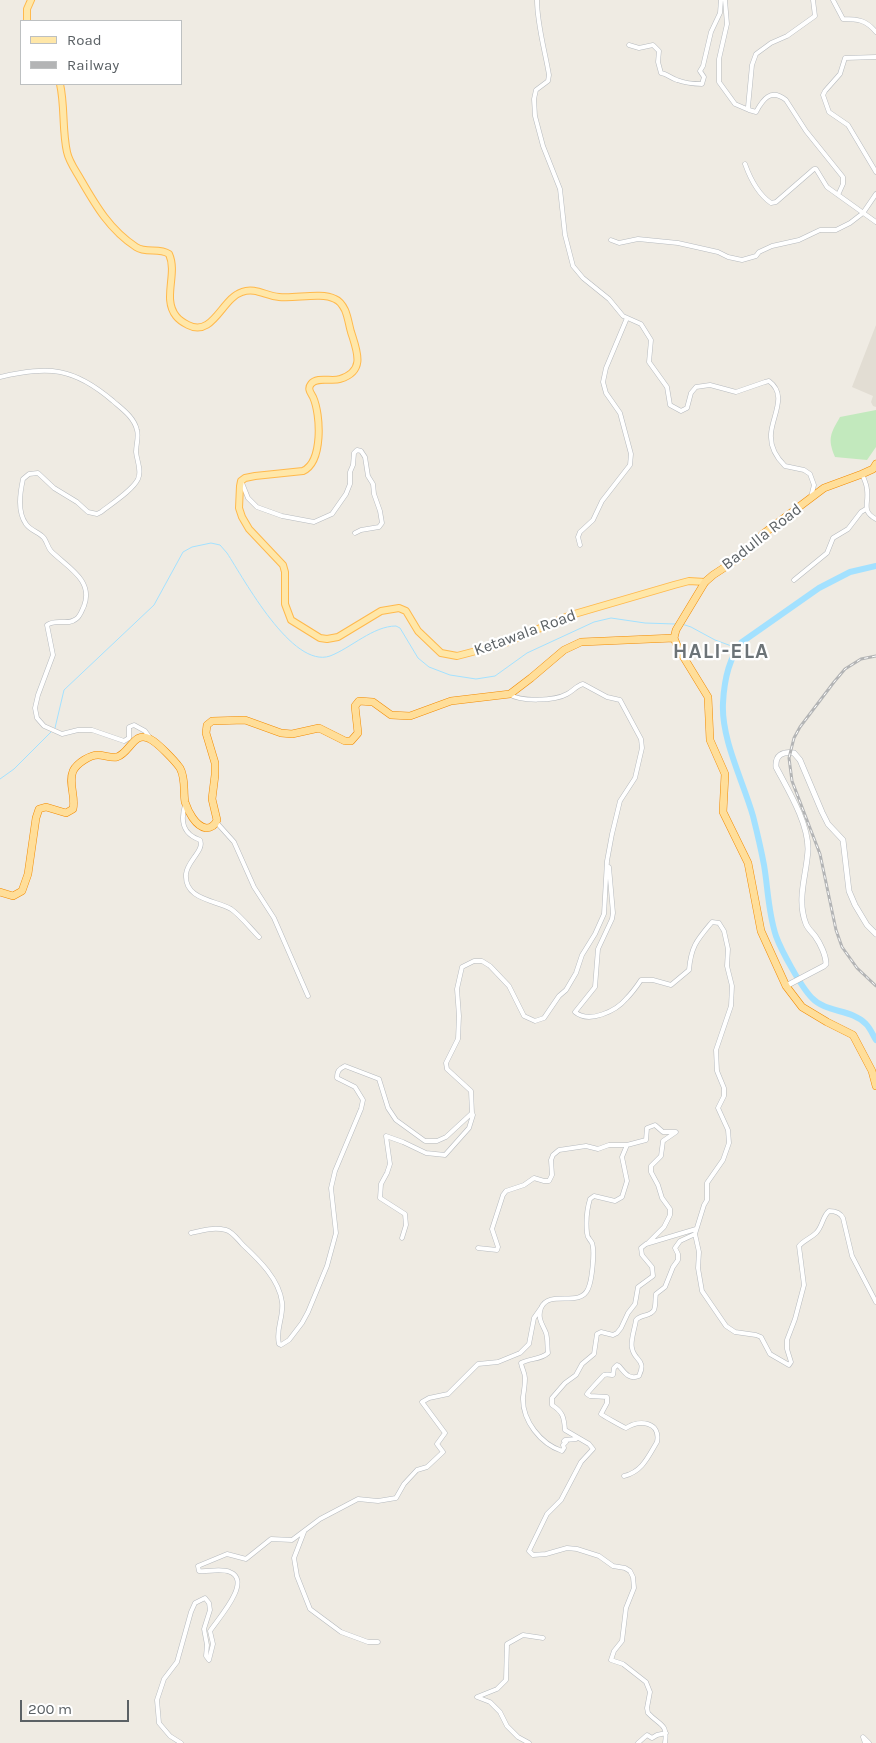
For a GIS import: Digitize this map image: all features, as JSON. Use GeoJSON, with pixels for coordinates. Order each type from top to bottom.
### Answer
{"type":"FeatureCollection","features":[{"type":"Feature","properties":{"kind":"highway","name":"Badulla Road"},"geometry":{"type":"LineString","coordinates":[[675,634],[705,582],[742,556],[763,534],[824,488],[875,468]]}},
{"type":"Feature","properties":{"kind":"highway"},"geometry":{"type":"LineString","coordinates":[[0,892],[13,896],[22,891],[28,874],[36,818],[40,809],[46,807],[66,813],[73,809],[72,784],[73,772],[76,767],[94,755],[118,757],[139,737],[144,736],[152,740],[180,768],[184,781],[185,803],[198,824],[209,828],[215,825],[217,817],[212,799],[215,763],[206,733],[207,725],[212,721],[245,720],[292,734],[319,728],[345,741],[351,740],[358,733],[355,706],[359,701],[373,702],[388,714],[403,716],[417,714],[451,701],[509,694],[532,678],[564,650],[581,642],[675,634],[678,648],[708,697],[710,740],[725,774],[723,812],[748,863],[761,931],[786,986],[802,1007],[853,1035],[872,1071],[876,1086]]}},
{"type":"Feature","properties":{"kind":"main road"},"geometry":{"type":"LineString","coordinates":[[27,20],[27,9],[32,0]]}},
{"type":"Feature","properties":{"kind":"main road"},"geometry":{"type":"LineString","coordinates":[[60,85],[66,144],[70,161],[101,214],[122,236],[138,248],[150,251],[165,251],[169,254],[173,272],[170,303],[176,317],[193,328],[199,328],[212,322],[232,297],[240,292],[249,290],[280,297],[327,296],[341,303],[346,312],[359,358],[357,366],[351,374],[340,379],[312,382],[310,386],[310,392],[315,404],[318,442],[312,463],[303,471],[255,476],[245,478],[242,481]]}},
{"type":"Feature","properties":{"kind":"main road","name":"Ketawala Road"},"geometry":{"type":"LineString","coordinates":[[242,481],[239,492],[239,508],[242,517],[249,529],[280,561],[284,568],[284,596],[287,612],[291,620],[296,624],[320,638],[338,637],[381,611],[400,608],[406,611],[418,631],[441,653],[457,656],[503,644],[580,613],[689,581],[705,582]]}},
{"type":"Feature","properties":{"kind":"street"},"geometry":{"type":"LineString","coordinates":[[537,0],[537,16],[543,36],[549,75],[548,81],[536,90],[534,99],[536,116],[543,146],[560,189],[569,256],[573,266],[582,278],[609,299],[623,316],[642,324],[651,345],[649,362],[665,384],[670,405],[676,410],[681,411],[687,408],[696,387],[710,385],[736,392],[770,381],[778,395],[779,404],[771,435],[774,452],[785,466],[804,470],[810,474],[814,485],[811,499]]}},
{"type":"Feature","properties":{"kind":"street"},"geometry":{"type":"LineString","coordinates":[[629,45],[638,48],[653,45],[659,51],[658,62],[661,73],[668,74],[675,79],[702,84],[704,77],[700,71],[703,66],[711,32],[720,13],[723,0]]}},
{"type":"Feature","properties":{"kind":"street"},"geometry":{"type":"LineString","coordinates":[[723,0],[727,24],[718,59],[719,82],[735,104],[756,112],[763,98],[776,95],[782,96],[806,131],[843,177],[843,184],[838,195]]}},
{"type":"Feature","properties":{"kind":"street"},"geometry":{"type":"LineString","coordinates":[[749,110],[752,65],[756,54],[771,43],[787,36],[815,16],[814,0]]}},
{"type":"Feature","properties":{"kind":"street"},"geometry":{"type":"LineString","coordinates":[[833,0],[843,19],[863,20],[876,32]]}},
{"type":"Feature","properties":{"kind":"street"},"geometry":{"type":"LineString","coordinates":[[876,57],[852,56],[845,58],[840,74],[822,95],[829,112],[848,125],[876,172]]}},
{"type":"Feature","properties":{"kind":"street"},"geometry":{"type":"LineString","coordinates":[[745,164],[757,188],[766,200],[771,203],[776,202],[788,193],[816,169],[827,187],[876,222]]}},
{"type":"Feature","properties":{"kind":"street"},"geometry":{"type":"LineString","coordinates":[[611,240],[619,243],[638,239],[678,243],[718,252],[728,257],[742,260],[756,256],[759,252],[772,246],[808,237],[820,230],[836,230],[850,223],[863,213],[876,194]]}},
{"type":"Feature","properties":{"kind":"street"},"geometry":{"type":"LineString","coordinates":[[580,545],[578,537],[580,532],[593,520],[602,501],[630,466],[630,454],[620,413],[606,394],[603,382],[606,368],[627,318]]}},
{"type":"Feature","properties":{"kind":"street"},"geometry":{"type":"LineString","coordinates":[[0,377],[38,370],[55,371],[81,378],[123,410],[133,420],[138,431],[136,452],[139,471],[138,479],[97,514],[88,512],[77,502],[54,488],[38,473],[29,474],[23,479],[20,502],[25,523],[31,530],[44,538],[50,550],[70,566],[87,590],[85,604],[76,620],[71,622],[54,621],[47,625],[53,655],[35,708],[37,718],[44,726],[62,734],[78,730],[92,730],[124,741],[129,738],[129,727],[134,725],[145,731],[152,740]]}},
{"type":"Feature","properties":{"kind":"street"},"geometry":{"type":"LineString","coordinates":[[242,481],[248,498],[257,507],[282,516],[314,522],[332,514],[346,494],[350,484],[350,472],[354,453],[357,450],[361,451],[365,458],[368,476],[373,484],[382,523],[379,527],[355,533]]}},
{"type":"Feature","properties":{"kind":"street"},"geometry":{"type":"LineString","coordinates":[[862,474],[868,488],[866,509],[869,516],[876,519]]}},
{"type":"Feature","properties":{"kind":"street"},"geometry":{"type":"LineString","coordinates":[[794,580],[826,553],[833,538],[848,529],[861,512],[866,509]]}},
{"type":"Feature","properties":{"kind":"street"},"geometry":{"type":"LineString","coordinates":[[402,1238],[406,1225],[406,1214],[380,1198],[380,1184],[387,1174],[390,1164],[386,1136],[426,1153],[445,1155],[469,1128],[473,1115],[470,1091],[447,1069],[446,1063],[458,1039],[457,989],[462,967],[474,961],[482,961],[490,966],[509,986],[524,1016],[535,1021],[544,1018],[571,982],[582,955],[595,934],[604,914],[607,860],[620,801],[635,778],[642,748],[642,739],[620,700],[607,698],[584,684],[578,685],[567,695],[550,699],[527,700],[512,697],[509,694]]}},
{"type":"Feature","properties":{"kind":"street"},"geometry":{"type":"LineString","coordinates":[[786,986],[826,964],[826,958],[816,936],[806,924],[802,896],[808,848],[807,838],[797,808],[776,767],[779,756],[784,752],[794,753],[800,760],[828,824],[843,840],[849,891],[854,905],[867,925],[876,934]]}},
{"type":"Feature","properties":{"kind":"street"},"geometry":{"type":"LineString","coordinates":[[185,803],[182,816],[185,828],[192,837],[200,840],[202,844],[187,867],[185,877],[188,885],[196,896],[232,909],[259,937]]}},
{"type":"Feature","properties":{"kind":"street"},"geometry":{"type":"LineString","coordinates":[[216,822],[234,842],[254,887],[274,918],[308,996]]}},
{"type":"Feature","properties":{"kind":"street"},"geometry":{"type":"LineString","coordinates":[[607,860],[613,913],[612,919],[598,949],[595,987],[575,1012],[578,1015],[590,1017],[609,1012],[625,1001],[641,980],[652,980],[671,985],[689,970],[690,954],[696,942],[712,922],[719,923],[724,931],[728,949],[727,966],[732,986],[731,1006],[716,1050],[717,1070],[724,1088],[724,1096],[718,1108],[728,1130],[729,1143],[723,1160],[707,1183],[707,1200],[696,1232],[699,1252],[698,1268],[702,1291],[726,1326],[735,1332],[756,1334],[761,1337],[770,1354],[788,1365],[792,1362],[787,1349],[787,1340],[804,1285],[799,1246],[816,1233],[821,1227],[824,1216],[829,1211],[838,1212],[844,1218],[852,1256],[876,1302]]}},
{"type":"Feature","properties":{"kind":"street"},"geometry":{"type":"LineString","coordinates":[[191,1233],[209,1228],[228,1230],[263,1265],[281,1295],[281,1322],[277,1337],[281,1345],[292,1336],[308,1312],[327,1266],[336,1233],[330,1188],[363,1100],[355,1087],[337,1078],[339,1069],[345,1066],[379,1079],[388,1108],[396,1120],[425,1140],[437,1141],[446,1137],[472,1113]]}},
{"type":"Feature","properties":{"kind":"street"},"geometry":{"type":"LineString","coordinates":[[478,1248],[497,1250],[498,1247],[492,1229],[503,1195],[506,1191],[524,1185],[534,1178],[549,1181],[552,1175],[551,1160],[553,1155],[559,1150],[586,1146],[598,1149],[609,1145],[646,1140],[647,1128],[652,1125],[655,1125],[663,1132],[676,1132],[663,1141],[661,1156],[651,1166],[651,1172],[658,1184],[662,1198],[670,1209],[670,1216],[664,1227],[641,1248],[642,1255],[652,1267],[652,1276],[638,1287],[635,1304],[628,1313],[621,1328],[613,1335],[601,1332],[597,1334],[594,1354],[582,1364],[576,1374],[565,1382],[552,1398],[552,1405],[561,1410],[563,1414],[565,1430],[593,1449],[581,1462],[562,1500],[547,1514],[529,1551],[533,1555],[539,1555],[567,1548],[578,1549],[600,1556],[613,1566],[630,1571],[633,1577],[634,1588],[626,1608],[622,1641],[614,1651],[611,1660],[623,1664],[646,1682],[650,1692],[648,1713],[663,1726],[666,1733],[665,1743]]}},
{"type":"Feature","properties":{"kind":"street"},"geometry":{"type":"LineString","coordinates":[[181,1743],[170,1736],[159,1723],[157,1700],[164,1679],[177,1662],[191,1612],[196,1603],[205,1598],[209,1603],[210,1610],[204,1629],[207,1645],[206,1656],[209,1660],[213,1644],[210,1631],[233,1599],[238,1585],[236,1577],[231,1572],[199,1571],[198,1566],[228,1554],[246,1559],[271,1538],[292,1540],[320,1519],[358,1499],[378,1501],[396,1498],[404,1484],[417,1470],[427,1467],[442,1452],[437,1444],[445,1433],[422,1402],[429,1398],[448,1394],[478,1364],[498,1362],[520,1353],[529,1344],[534,1318],[541,1308],[549,1301],[572,1299],[585,1294],[588,1290],[594,1254],[587,1234],[589,1202],[594,1196],[615,1201],[622,1197],[627,1181],[622,1157],[627,1144]]}},
{"type":"Feature","properties":{"kind":"street"},"geometry":{"type":"LineString","coordinates":[[646,1244],[696,1232]]}},
{"type":"Feature","properties":{"kind":"street"},"geometry":{"type":"LineString","coordinates":[[624,1476],[632,1474],[644,1464],[657,1442],[656,1432],[653,1427],[645,1423],[634,1422],[626,1428],[611,1419],[604,1418],[601,1414],[607,1403],[607,1397],[590,1396],[587,1394],[588,1390],[600,1382],[605,1375],[613,1375],[614,1368],[617,1365],[620,1366],[628,1377],[634,1378],[639,1376],[642,1370],[642,1362],[631,1347],[636,1320],[639,1317],[650,1314],[654,1310],[656,1294],[665,1287],[678,1260],[675,1248],[680,1241],[696,1232]]}},
{"type":"Feature","properties":{"kind":"street"},"geometry":{"type":"LineString","coordinates":[[541,1308],[541,1325],[547,1336],[548,1353],[543,1358],[527,1360],[521,1363],[526,1375],[523,1399],[525,1410],[529,1422],[538,1436],[559,1451],[562,1452],[565,1440],[578,1439]]}},
{"type":"Feature","properties":{"kind":"street"},"geometry":{"type":"LineString","coordinates":[[304,1532],[294,1558],[297,1576],[310,1609],[341,1632],[368,1642],[378,1642]]}},
{"type":"Feature","properties":{"kind":"street"},"geometry":{"type":"LineString","coordinates":[[529,1743],[512,1732],[500,1712],[490,1702],[477,1697],[497,1689],[506,1680],[507,1644],[523,1635],[543,1638]]}},
{"type":"Feature","properties":{"kind":"street"},"geometry":{"type":"LineString","coordinates":[[638,1743],[647,1735],[652,1738],[657,1734],[666,1733]]}},
{"type":"Feature","properties":{"kind":"street"},"geometry":{"type":"LineString","coordinates":[[865,1743],[863,1737],[869,1743]]}},
{"type":"Feature","properties":{"kind":"shaded area"},"geometry":{"type":"Polygon","coordinates":[[[876,325],[876,407],[871,402],[873,396],[852,387],[876,325]]]}},
{"type":"Feature","properties":{"kind":"green space"},"geometry":{"type":"Polygon","coordinates":[[[876,410],[876,447],[867,460],[835,457],[831,445],[831,436],[840,417],[876,410]]]}},
{"type":"Feature","properties":{"kind":"waterway"},"geometry":{"type":"LineString","coordinates":[[0,779],[14,769],[55,728],[64,690],[154,605],[183,552],[192,547],[211,543],[220,545],[257,600],[285,636],[300,649],[315,656],[330,656],[371,633],[396,626],[400,628],[418,658],[429,667],[450,675],[476,679],[495,676],[527,653],[594,622],[611,618],[645,623],[675,624]]}},
{"type":"Feature","properties":{"kind":"waterway"},"geometry":{"type":"LineString","coordinates":[[876,566],[850,572],[819,588],[742,642],[737,648],[728,671],[723,703],[725,731],[753,816],[764,865],[771,918],[776,936],[797,977],[812,998],[824,1006],[860,1019],[876,1040]]}},
{"type":"Feature","properties":{"kind":"waterway"},"geometry":{"type":"LineString","coordinates":[[682,624],[737,648]]}},
{"type":"Feature","properties":{"kind":"railway"},"geometry":{"type":"LineString","coordinates":[[876,656],[861,659],[845,669],[800,727],[794,738],[789,758],[792,781],[820,854],[836,930],[842,947],[857,968],[876,986]]}},
{"type":"Feature","properties":{"kind":"district","name":"HALI-ELA"},"geometry":{"type":"Point","coordinates":[721,652]}}]}
